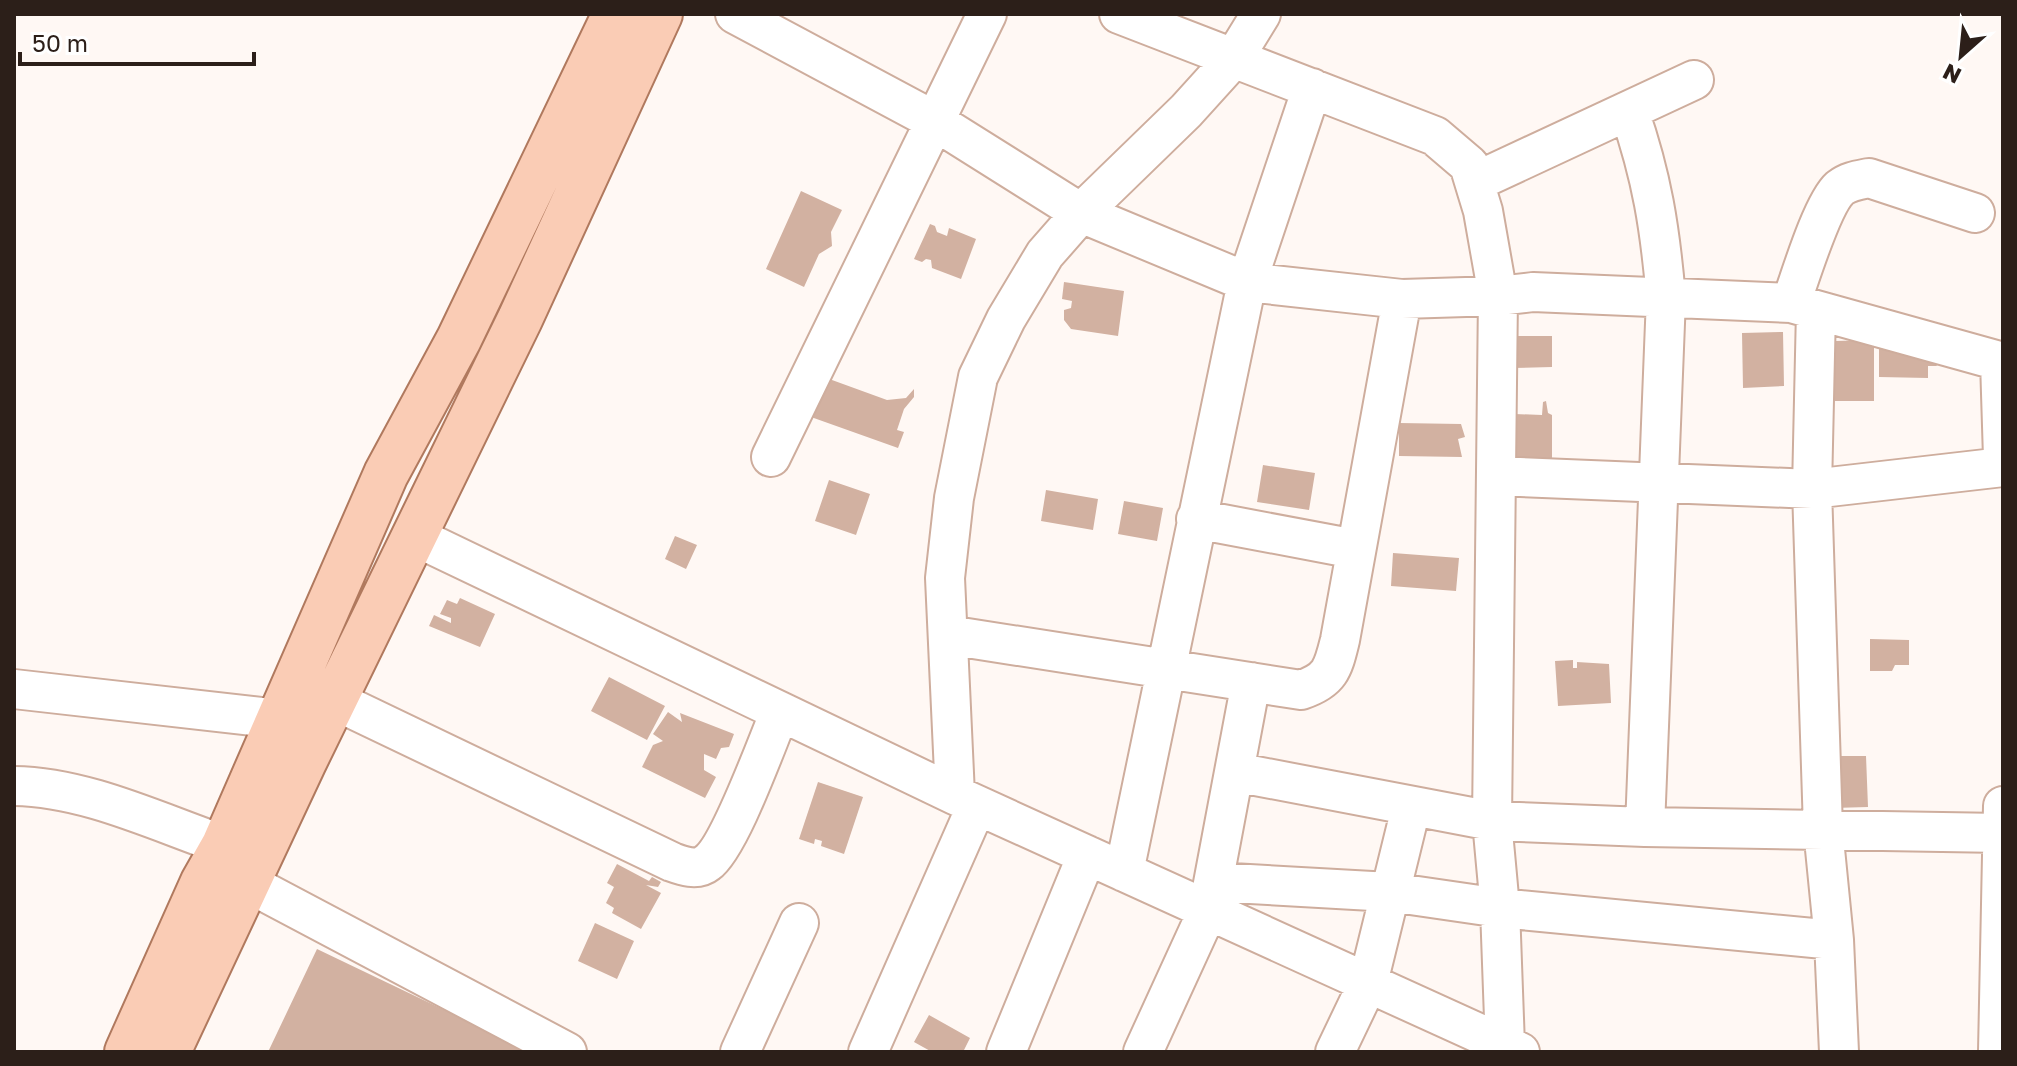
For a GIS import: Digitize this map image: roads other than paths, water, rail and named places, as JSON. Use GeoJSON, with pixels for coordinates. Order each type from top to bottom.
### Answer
{"type":"FeatureCollection","features":[{"type":"Feature","properties":{"kind":"main road"},"geometry":{"type":"LineString","coordinates":[[127,1052],[203,882],[224,845],[386,474],[459,339],[615,14]]}},
{"type":"Feature","properties":{"kind":"main road"},"geometry":{"type":"LineString","coordinates":[[168,1052],[334,700],[520,319],[660,14]]}},
{"type":"Feature","properties":{"kind":"street"},"geometry":{"type":"LineString","coordinates":[[735,14],[933,120],[1081,213],[1247,282],[1402,299],[1533,292],[1803,307],[2001,362],[2003,458]]}},
{"type":"Feature","properties":{"kind":"street"},"geometry":{"type":"LineString","coordinates":[[771,457],[987,14]]}},
{"type":"Feature","properties":{"kind":"street"},"geometry":{"type":"LineString","coordinates":[[414,536],[780,712],[1124,872],[1211,896],[1368,983],[1509,1050],[1492,821],[1498,296],[1483,211],[1469,165],[1435,136],[1119,14]]}},
{"type":"Feature","properties":{"kind":"street"},"geometry":{"type":"LineString","coordinates":[[868,1052],[966,800],[945,578],[954,498],[978,377],[1006,319],[1045,254],[1081,213],[1186,111],[1234,58],[1261,14]]}},
{"type":"Feature","properties":{"kind":"street"},"geometry":{"type":"LineString","coordinates":[[1475,182],[1694,80]]}},
{"type":"Feature","properties":{"kind":"street"},"geometry":{"type":"LineString","coordinates":[[1124,872],[1247,282],[1312,88]]}},
{"type":"Feature","properties":{"kind":"street"},"geometry":{"type":"LineString","coordinates":[[1629,111],[1645,158],[1660,227],[1666,298],[1645,827]]}},
{"type":"Feature","properties":{"kind":"street"},"geometry":{"type":"LineString","coordinates":[[1839,1052],[1834,940],[1823,829],[1803,307],[1829,205],[1838,189],[1852,181],[1869,178],[1975,213]]}},
{"type":"Feature","properties":{"kind":"street"},"geometry":{"type":"LineString","coordinates":[[948,635],[1301,690],[1319,684],[1332,669],[1340,640],[1402,299]]}},
{"type":"Feature","properties":{"kind":"street"},"geometry":{"type":"LineString","coordinates":[[1496,476],[1812,489],[2003,467]]}},
{"type":"Feature","properties":{"kind":"street"},"geometry":{"type":"LineString","coordinates":[[1196,519],[1355,549]]}},
{"type":"Feature","properties":{"kind":"street"},"geometry":{"type":"LineString","coordinates":[[1143,1052],[1211,896],[1251,682]]}},
{"type":"Feature","properties":{"kind":"street"},"geometry":{"type":"LineString","coordinates":[[14,689],[279,719]]}},
{"type":"Feature","properties":{"kind":"street"},"geometry":{"type":"LineString","coordinates":[[334,700],[672,862],[694,867],[706,865],[718,853],[780,712]]}},
{"type":"Feature","properties":{"kind":"street"},"geometry":{"type":"LineString","coordinates":[[1235,772],[1411,808],[1492,821],[2002,833]]}},
{"type":"Feature","properties":{"kind":"street"},"geometry":{"type":"LineString","coordinates":[[14,786],[58,790],[91,799],[224,845]]}},
{"type":"Feature","properties":{"kind":"street"},"geometry":{"type":"LineString","coordinates":[[1998,1052],[2003,806]]}},
{"type":"Feature","properties":{"kind":"street"},"geometry":{"type":"LineString","coordinates":[[1335,1052],[1368,983],[1411,808]]}},
{"type":"Feature","properties":{"kind":"street"},"geometry":{"type":"LineString","coordinates":[[1006,1052],[1087,855]]}},
{"type":"Feature","properties":{"kind":"street"},"geometry":{"type":"LineString","coordinates":[[248,883],[567,1052]]}},
{"type":"Feature","properties":{"kind":"street"},"geometry":{"type":"LineString","coordinates":[[1211,896],[1390,892],[1500,908],[1834,940]]}},
{"type":"Feature","properties":{"kind":"street"},"geometry":{"type":"LineString","coordinates":[[740,1052],[799,923]]}}]}
